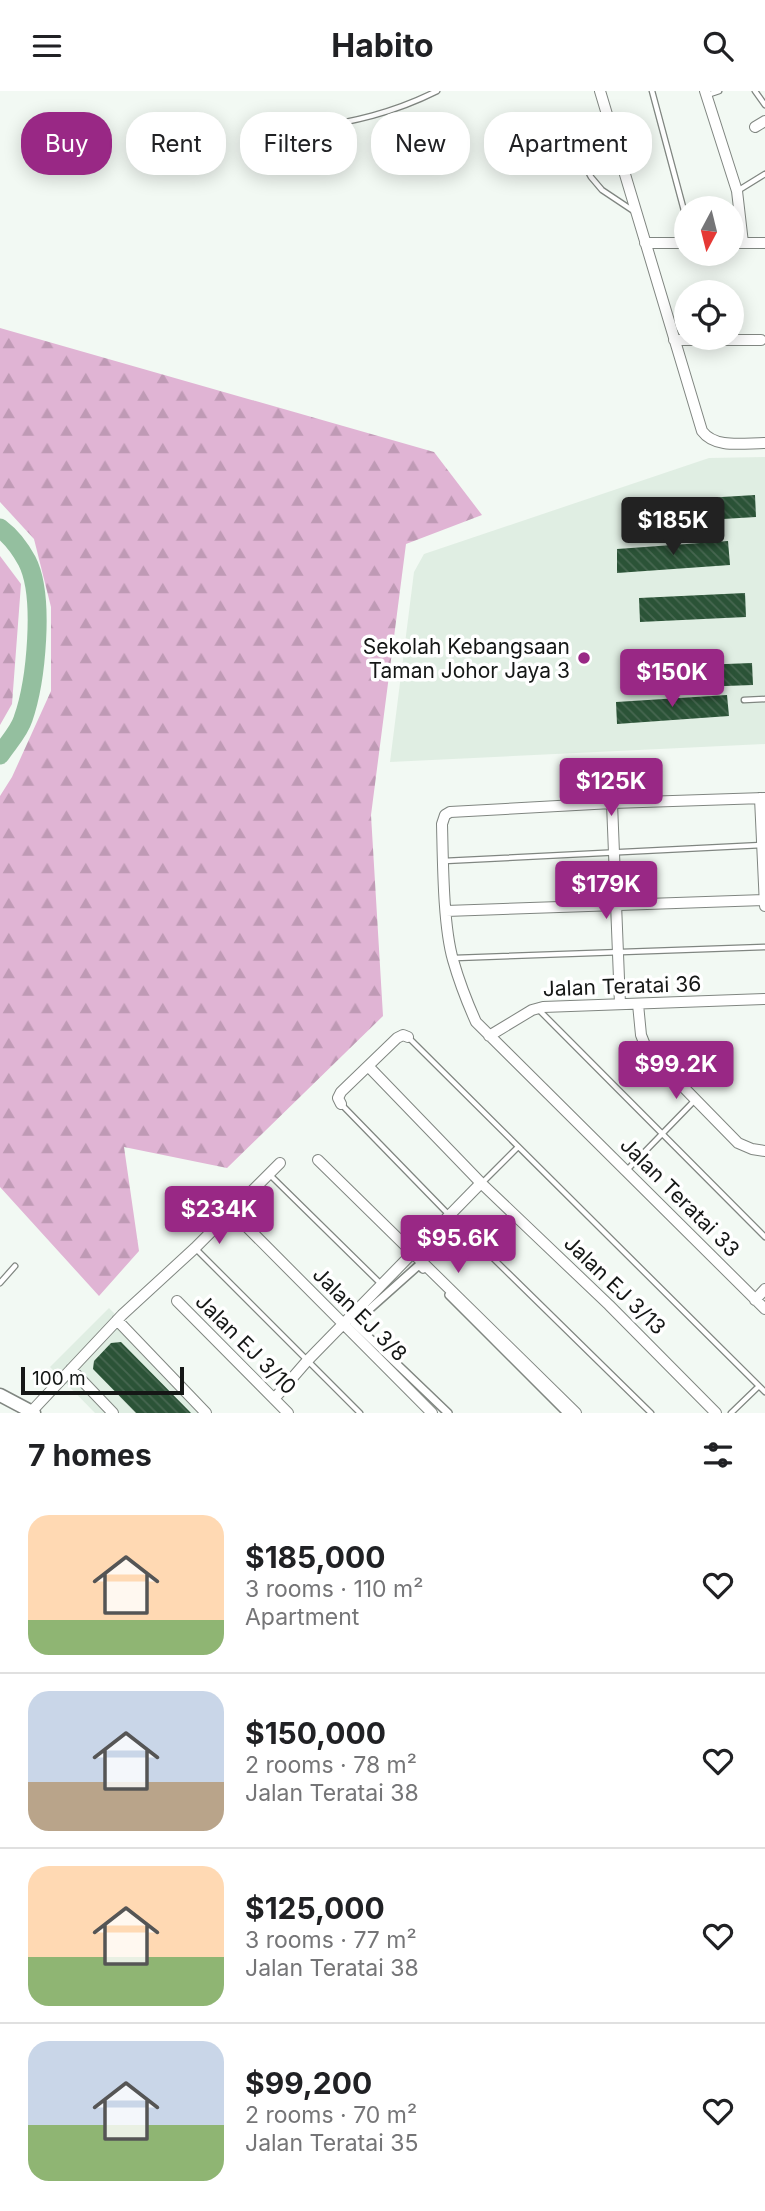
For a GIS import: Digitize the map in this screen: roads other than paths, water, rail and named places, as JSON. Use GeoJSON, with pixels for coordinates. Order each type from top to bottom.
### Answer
{"type":"FeatureCollection","features":[{"type":"Feature","properties":{"kind":"main road"},"geometry":{"type":"LineString","coordinates":[[0,1395],[32,1412]]}},
{"type":"Feature","properties":{"kind":"street"},"geometry":{"type":"LineString","coordinates":[[600,91],[674,340]]}},
{"type":"Feature","properties":{"kind":"street"},"geometry":{"type":"LineString","coordinates":[[706,93],[738,196]]}},
{"type":"Feature","properties":{"kind":"street"},"geometry":{"type":"LineString","coordinates":[[755,127],[765,121]]}},
{"type":"Feature","properties":{"kind":"street"},"geometry":{"type":"LineString","coordinates":[[645,243],[674,243]]}},
{"type":"Feature","properties":{"kind":"street"},"geometry":{"type":"LineString","coordinates":[[744,243],[765,243]]}},
{"type":"Feature","properties":{"kind":"street"},"geometry":{"type":"LineString","coordinates":[[744,340],[761,340]]}},
{"type":"Feature","properties":{"kind":"street"},"geometry":{"type":"LineString","coordinates":[[677,350],[694,409],[708,440],[717,443],[765,443]]}},
{"type":"Feature","properties":{"kind":"street"},"geometry":{"type":"LineString","coordinates":[[620,1004],[612,803],[762,798],[765,905]]}},
{"type":"Feature","properties":{"kind":"street","name":"Jalan Teratai 33"},"geometry":{"type":"LineString","coordinates":[[612,803],[450,812],[443,818],[446,911],[452,958],[467,1003],[481,1029],[765,1309]]}},
{"type":"Feature","properties":{"kind":"street"},"geometry":{"type":"LineString","coordinates":[[446,911],[765,900]]}},
{"type":"Feature","properties":{"kind":"street","name":"Jalan Teratai 36"},"geometry":{"type":"LineString","coordinates":[[489,1036],[537,1008],[765,999]]}},
{"type":"Feature","properties":{"kind":"street"},"geometry":{"type":"LineString","coordinates":[[638,1004],[643,1044],[738,1143],[765,1151]]}},
{"type":"Feature","properties":{"kind":"street"},"geometry":{"type":"LineString","coordinates":[[341,1104],[338,1098],[341,1092],[400,1036],[408,1037]]}},
{"type":"Feature","properties":{"kind":"street","name":"Jalan EJ 3/13"},"geometry":{"type":"LineString","coordinates":[[368,1066],[481,1184],[609,1305],[716,1413]]}},
{"type":"Feature","properties":{"kind":"street"},"geometry":{"type":"LineString","coordinates":[[318,1160],[576,1413]]}},
{"type":"Feature","properties":{"kind":"street"},"geometry":{"type":"LineString","coordinates":[[32,1412],[117,1320],[195,1248],[280,1163]]}},
{"type":"Feature","properties":{"kind":"street"},"geometry":{"type":"LineString","coordinates":[[274,1399],[307,1361],[481,1184]]}},
{"type":"Feature","properties":{"kind":"street","name":"Jalan EJ 3/8"},"geometry":{"type":"LineString","coordinates":[[232,1212],[432,1413]]}},
{"type":"Feature","properties":{"kind":"street"},"geometry":{"type":"LineString","coordinates":[[447,1413],[354,1323],[419,1265],[567,1413]]}},
{"type":"Feature","properties":{"kind":"street"},"geometry":{"type":"LineString","coordinates":[[755,1300],[765,1289]]}},
{"type":"Feature","properties":{"kind":"street","name":"Jalan EJ 3/10"},"geometry":{"type":"LineString","coordinates":[[177,1301],[288,1413]]}},
{"type":"Feature","properties":{"kind":"street"},"geometry":{"type":"LineString","coordinates":[[117,1320],[206,1413]]}},
{"type":"Feature","properties":{"kind":"street"},"geometry":{"type":"LineString","coordinates":[[71,1369],[113,1413]]}},
{"type":"Feature","properties":{"kind":"lane"},"geometry":{"type":"LineString","coordinates":[[357,119],[404,107],[437,91]]}},
{"type":"Feature","properties":{"kind":"lane"},"geometry":{"type":"LineString","coordinates":[[652,91],[680,196]]}},
{"type":"Feature","properties":{"kind":"lane"},"geometry":{"type":"LineString","coordinates":[[706,93],[719,91]]}},
{"type":"Feature","properties":{"kind":"lane"},"geometry":{"type":"LineString","coordinates":[[755,91],[765,105]]}},
{"type":"Feature","properties":{"kind":"lane"},"geometry":{"type":"LineString","coordinates":[[737,191],[765,174]]}},
{"type":"Feature","properties":{"kind":"lane"},"geometry":{"type":"LineString","coordinates":[[590,175],[602,190],[635,212]]}},
{"type":"Feature","properties":{"kind":"lane"},"geometry":{"type":"LineString","coordinates":[[744,700],[765,699]]}},
{"type":"Feature","properties":{"kind":"lane"},"geometry":{"type":"LineString","coordinates":[[444,861],[763,844]]}},
{"type":"Feature","properties":{"kind":"lane"},"geometry":{"type":"LineString","coordinates":[[452,958],[765,947]]}},
{"type":"Feature","properties":{"kind":"lane"},"geometry":{"type":"LineString","coordinates":[[537,1008],[765,1237]]}},
{"type":"Feature","properties":{"kind":"lane"},"geometry":{"type":"LineString","coordinates":[[408,1037],[765,1392]]}},
{"type":"Feature","properties":{"kind":"lane"},"geometry":{"type":"LineString","coordinates":[[627,1170],[696,1099]]}},
{"type":"Feature","properties":{"kind":"lane"},"geometry":{"type":"LineString","coordinates":[[341,1104],[450,1216],[651,1413]]}},
{"type":"Feature","properties":{"kind":"lane"},"geometry":{"type":"LineString","coordinates":[[481,1184],[518,1147]]}},
{"type":"Feature","properties":{"kind":"lane"},"geometry":{"type":"LineString","coordinates":[[269,1174],[382,1285]]}},
{"type":"Feature","properties":{"kind":"lane"},"geometry":{"type":"LineString","coordinates":[[195,1248],[360,1413]]}},
{"type":"Feature","properties":{"kind":"lane"},"geometry":{"type":"LineString","coordinates":[[0,1283],[15,1266]]}},
{"type":"Feature","properties":{"kind":"lane"},"geometry":{"type":"LineString","coordinates":[[731,1413],[759,1386]]}},
{"type":"Feature","properties":{"kind":"waterway"},"geometry":{"type":"LineString","coordinates":[[0,528],[15,543],[27,561],[33,576],[37,617],[35,662],[28,703],[19,729],[0,755]]}},
{"type":"Feature","properties":{"kind":"place","name":"Sekolah Kebangsaan Taman Johor Jaya 3"},"geometry":{"type":"Point","coordinates":[584,658]}}]}
